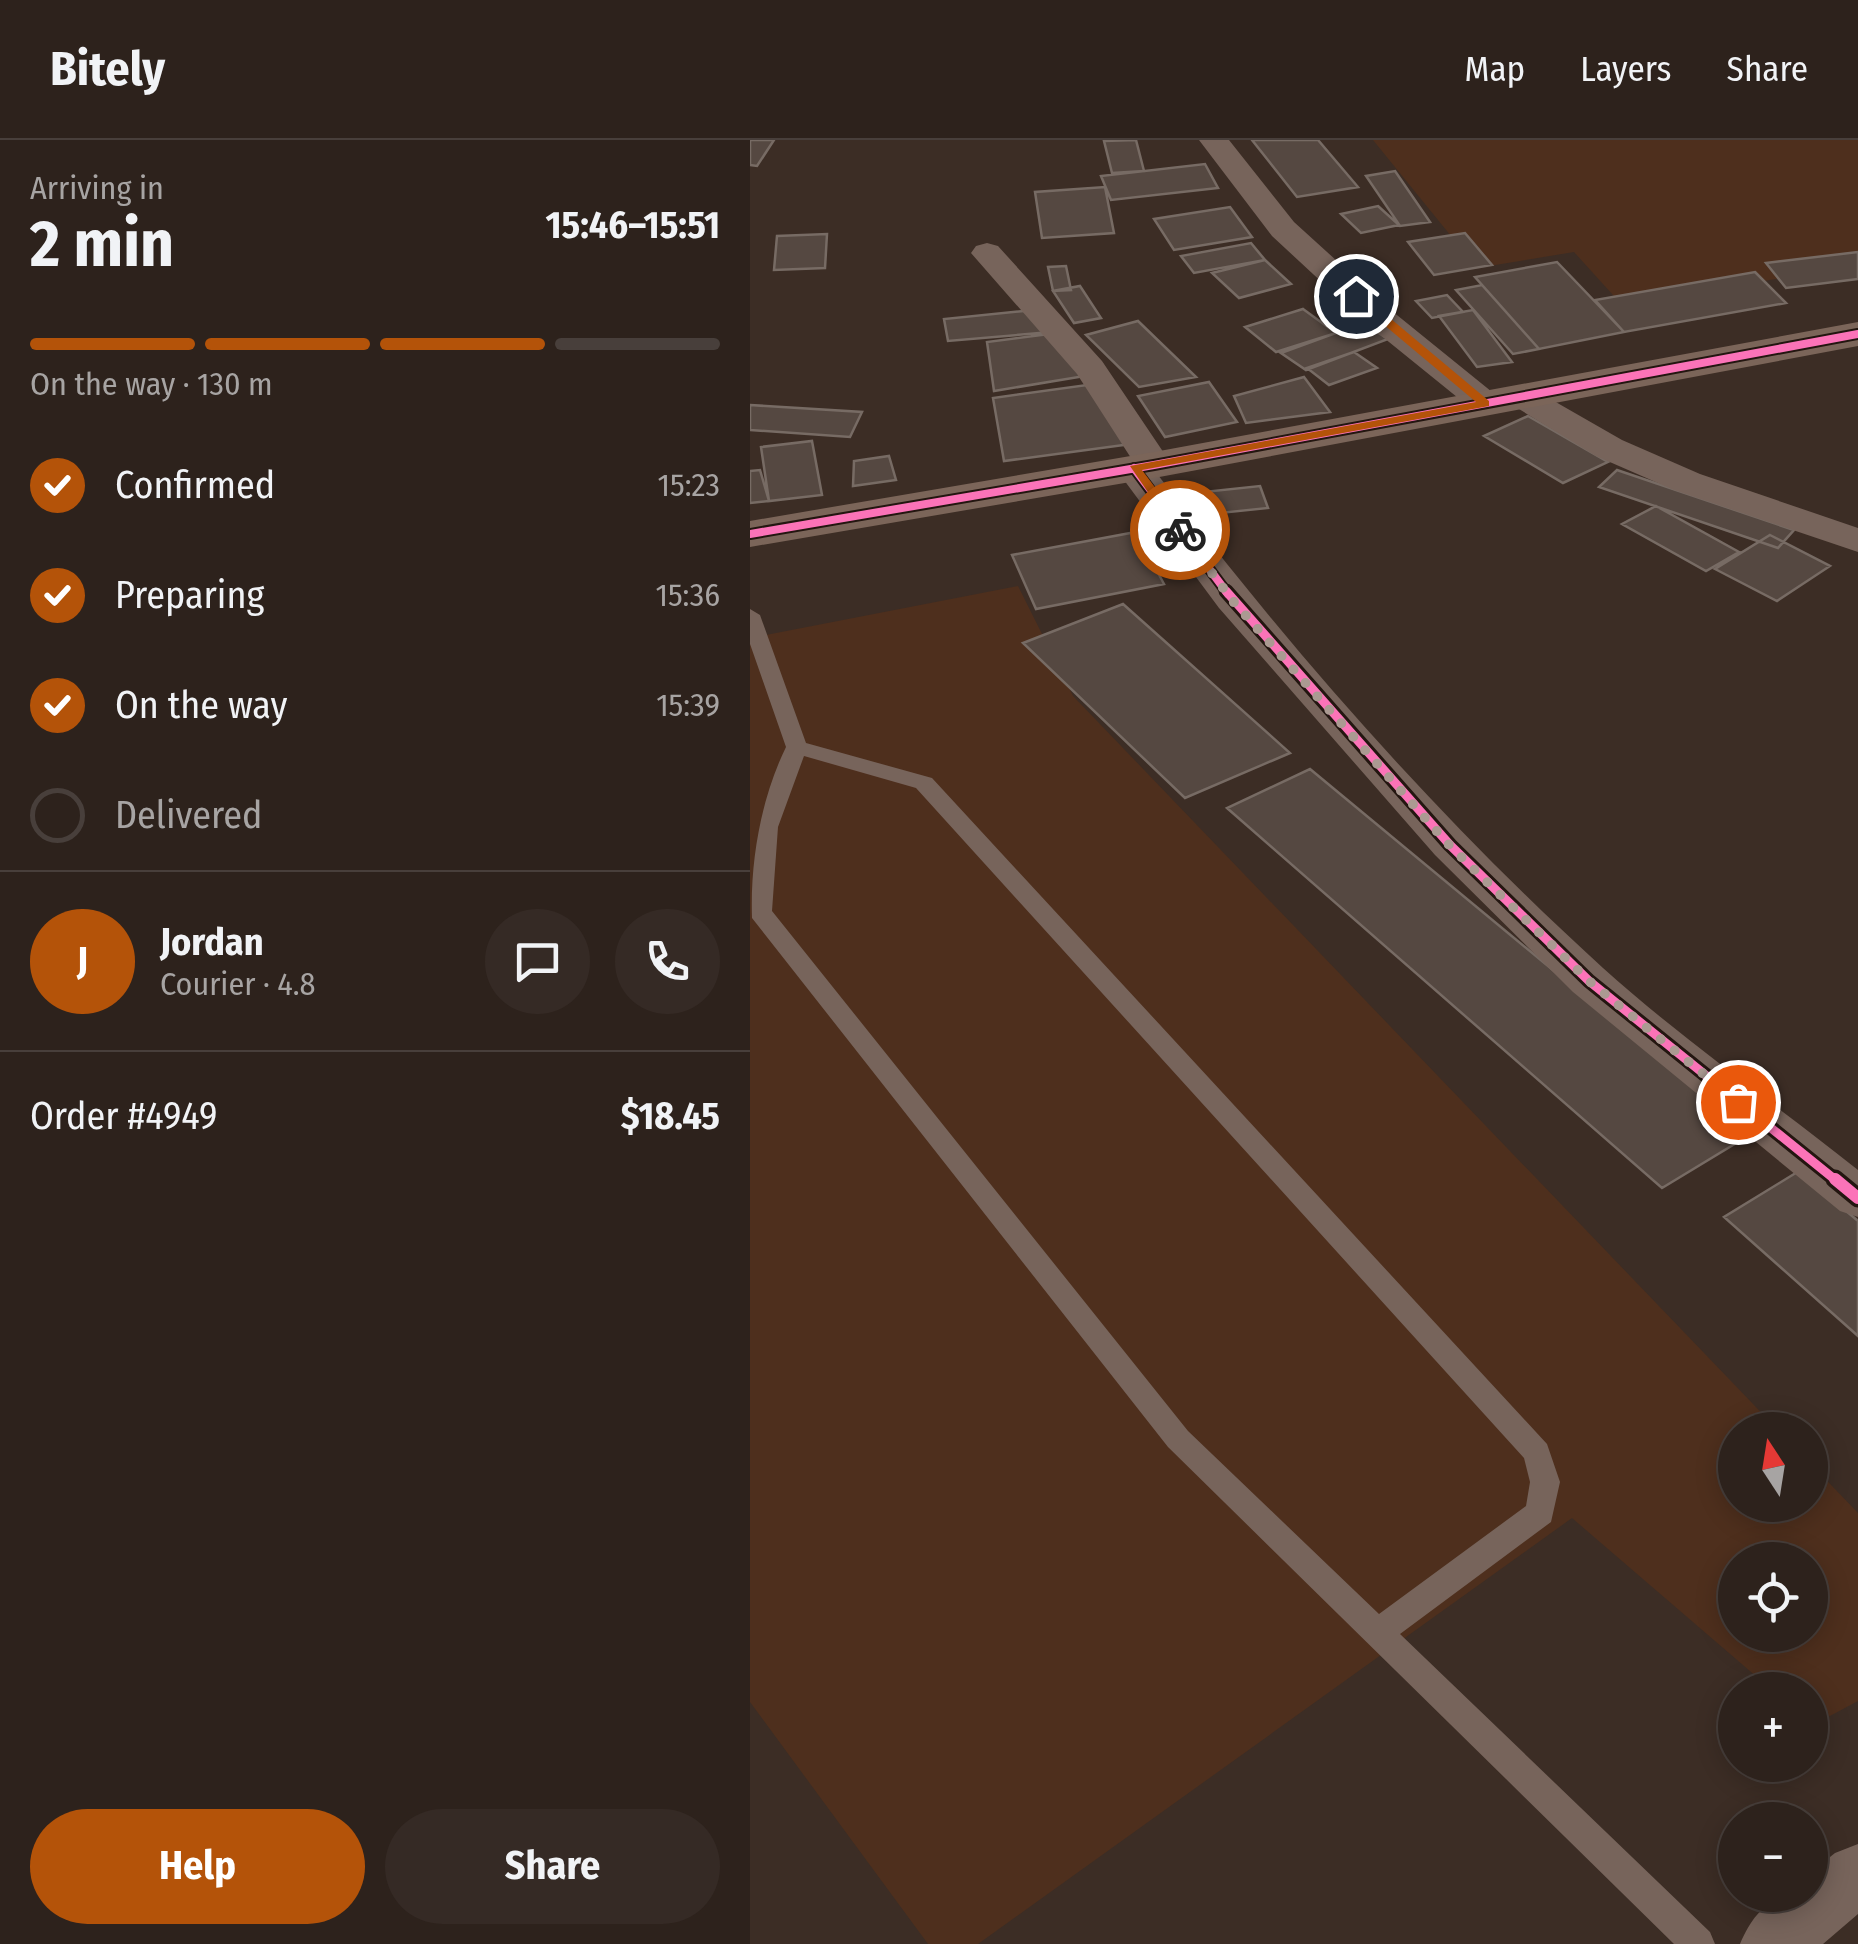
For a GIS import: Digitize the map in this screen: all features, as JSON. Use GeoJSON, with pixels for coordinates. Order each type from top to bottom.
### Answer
{"type":"FeatureCollection","features":[{"type":"Feature","properties":{"kind":"street"},"geometry":{"type":"LineString","coordinates":[[1214,140],[1284,228],[1380,318],[1503,400],[1687,482],[1858,541]]}},
{"type":"Feature","properties":{"kind":"street"},"geometry":{"type":"LineString","coordinates":[[987,253],[1090,368],[1144,467],[1232,600],[1450,846],[1589,981],[1858,1198]]}},
{"type":"Feature","properties":{"kind":"street"},"geometry":{"type":"LineString","coordinates":[[750,534],[1144,467],[1858,334]]}},
{"type":"Feature","properties":{"kind":"street"},"geometry":{"type":"LineString","coordinates":[[1773,1944],[1858,1874]]}},
{"type":"Feature","properties":{"kind":"lane"},"geometry":{"type":"LineString","coordinates":[[750,616],[797,747],[780,779],[762,836],[760,912],[1178,1440],[1698,1944]]}},
{"type":"Feature","properties":{"kind":"lane"},"geometry":{"type":"LineString","coordinates":[[797,747],[924,783],[1537,1453],[1545,1482],[1540,1513],[1377,1633]]}},
{"type":"Feature","properties":{"kind":"shaded area"},"geometry":{"type":"Polygon","coordinates":[[[1373,140],[1858,140],[1858,265],[1622,305],[1574,252],[1477,268],[1373,140]]]}},
{"type":"Feature","properties":{"kind":"shaded area"},"geometry":{"type":"Polygon","coordinates":[[[1018,586],[1073,696],[1761,1412],[1718,1412],[1718,1522],[1828,1522],[1828,1482],[1858,1513],[1858,1701],[1828,1717],[1828,1672],[1751,1672],[1728,1652],[1828,1652],[1828,1542],[1718,1542],[1718,1644],[1572,1518],[978,1944],[928,1944],[750,1702],[750,638],[1018,586]]]}},
{"type":"Feature","properties":{"kind":"building"},"geometry":{"type":"Polygon","coordinates":[[[750,140],[774,140],[757,166],[750,165],[750,140]]]}},
{"type":"Feature","properties":{"kind":"building"},"geometry":{"type":"Polygon","coordinates":[[[1136,140],[1144,171],[1112,173],[1104,141],[1136,140]]]}},
{"type":"Feature","properties":{"kind":"building"},"geometry":{"type":"Polygon","coordinates":[[[1252,140],[1318,140],[1358,187],[1297,197],[1252,140]]]}},
{"type":"Feature","properties":{"kind":"building"},"geometry":{"type":"Polygon","coordinates":[[[1205,164],[1218,188],[1111,200],[1101,176],[1205,164]]]}},
{"type":"Feature","properties":{"kind":"building"},"geometry":{"type":"Polygon","coordinates":[[[1395,171],[1430,222],[1400,226],[1366,176],[1395,171]]]}},
{"type":"Feature","properties":{"kind":"building"},"geometry":{"type":"Polygon","coordinates":[[[1105,187],[1114,233],[1042,238],[1035,192],[1105,187]]]}},
{"type":"Feature","properties":{"kind":"building"},"geometry":{"type":"Polygon","coordinates":[[[1378,206],[1399,225],[1361,233],[1341,214],[1378,206]]]}},
{"type":"Feature","properties":{"kind":"building"},"geometry":{"type":"Polygon","coordinates":[[[1230,207],[1252,237],[1174,250],[1154,219],[1230,207]]]}},
{"type":"Feature","properties":{"kind":"building"},"geometry":{"type":"Polygon","coordinates":[[[1465,233],[1492,265],[1434,275],[1408,242],[1465,233]]]}},
{"type":"Feature","properties":{"kind":"building"},"geometry":{"type":"Polygon","coordinates":[[[827,234],[825,268],[774,270],[777,236],[827,234]]]}},
{"type":"Feature","properties":{"kind":"building"},"geometry":{"type":"Polygon","coordinates":[[[1251,243],[1265,260],[1194,273],[1181,256],[1251,243]]]}},
{"type":"Feature","properties":{"kind":"building"},"geometry":{"type":"Polygon","coordinates":[[[1858,252],[1858,279],[1786,288],[1766,263],[1858,252]]]}},
{"type":"Feature","properties":{"kind":"building"},"geometry":{"type":"Polygon","coordinates":[[[1265,260],[1291,284],[1239,298],[1212,273],[1265,260]]]}},
{"type":"Feature","properties":{"kind":"building"},"geometry":{"type":"Polygon","coordinates":[[[1557,262],[1624,332],[1539,349],[1475,277],[1557,262]]]}},
{"type":"Feature","properties":{"kind":"building"},"geometry":{"type":"Polygon","coordinates":[[[1066,266],[1071,290],[1053,291],[1048,267],[1066,266]]]}},
{"type":"Feature","properties":{"kind":"building"},"geometry":{"type":"Polygon","coordinates":[[[1755,272],[1786,303],[1624,332],[1595,300],[1755,272]]]}},
{"type":"Feature","properties":{"kind":"building"},"geometry":{"type":"Polygon","coordinates":[[[1482,285],[1539,349],[1513,354],[1456,290],[1482,285]]]}},
{"type":"Feature","properties":{"kind":"building"},"geometry":{"type":"Polygon","coordinates":[[[1080,286],[1101,318],[1074,323],[1053,291],[1080,286]]]}},
{"type":"Feature","properties":{"kind":"building"},"geometry":{"type":"Polygon","coordinates":[[[1447,295],[1463,312],[1432,318],[1416,301],[1447,295]]]}},
{"type":"Feature","properties":{"kind":"building"},"geometry":{"type":"Polygon","coordinates":[[[1303,309],[1336,333],[1276,352],[1245,327],[1303,309]]]}},
{"type":"Feature","properties":{"kind":"building"},"geometry":{"type":"Polygon","coordinates":[[[1034,310],[1051,332],[948,341],[944,319],[1034,310]]]}},
{"type":"Feature","properties":{"kind":"building"},"geometry":{"type":"Polygon","coordinates":[[[1473,310],[1512,362],[1477,367],[1439,316],[1473,310]]]}},
{"type":"Feature","properties":{"kind":"building"},"geometry":{"type":"Polygon","coordinates":[[[1138,321],[1196,377],[1139,387],[1086,335],[1138,321]]]}},
{"type":"Feature","properties":{"kind":"building"},"geometry":{"type":"Polygon","coordinates":[[[1363,323],[1388,339],[1306,370],[1281,353],[1363,323]]]}},
{"type":"Feature","properties":{"kind":"building"},"geometry":{"type":"Polygon","coordinates":[[[1049,334],[1091,375],[994,391],[987,342],[1049,334]]]}},
{"type":"Feature","properties":{"kind":"building"},"geometry":{"type":"Polygon","coordinates":[[[1354,352],[1377,368],[1329,385],[1307,368],[1354,352]]]}},
{"type":"Feature","properties":{"kind":"building"},"geometry":{"type":"Polygon","coordinates":[[[1304,377],[1330,412],[1246,423],[1234,396],[1304,377]]]}},
{"type":"Feature","properties":{"kind":"building"},"geometry":{"type":"Polygon","coordinates":[[[1209,382],[1237,422],[1165,437],[1138,396],[1209,382]]]}},
{"type":"Feature","properties":{"kind":"building"},"geometry":{"type":"Polygon","coordinates":[[[1094,384],[1131,444],[1004,461],[993,398],[1094,384]]]}},
{"type":"Feature","properties":{"kind":"building"},"geometry":{"type":"Polygon","coordinates":[[[750,405],[862,412],[850,437],[750,430],[750,405]]]}},
{"type":"Feature","properties":{"kind":"building"},"geometry":{"type":"Polygon","coordinates":[[[1528,416],[1608,462],[1563,483],[1484,436],[1528,416]]]}},
{"type":"Feature","properties":{"kind":"building"},"geometry":{"type":"Polygon","coordinates":[[[812,441],[822,495],[769,501],[761,447],[812,441]]]}},
{"type":"Feature","properties":{"kind":"building"},"geometry":{"type":"Polygon","coordinates":[[[889,456],[896,480],[853,486],[854,461],[889,456]]]}},
{"type":"Feature","properties":{"kind":"building"},"geometry":{"type":"Polygon","coordinates":[[[760,470],[769,501],[750,503],[750,471],[760,470]]]}},
{"type":"Feature","properties":{"kind":"building"},"geometry":{"type":"Polygon","coordinates":[[[1617,470],[1794,530],[1778,548],[1599,487],[1617,470]]]}},
{"type":"Feature","properties":{"kind":"building"},"geometry":{"type":"Polygon","coordinates":[[[1260,486],[1268,508],[1201,515],[1194,493],[1260,486]]]}},
{"type":"Feature","properties":{"kind":"building"},"geometry":{"type":"Polygon","coordinates":[[[1656,506],[1739,552],[1706,571],[1622,524],[1656,506]]]}},
{"type":"Feature","properties":{"kind":"building"},"geometry":{"type":"Polygon","coordinates":[[[1136,532],[1164,584],[1036,609],[1012,555],[1136,532]]]}},
{"type":"Feature","properties":{"kind":"building"},"geometry":{"type":"Polygon","coordinates":[[[1770,535],[1830,566],[1777,601],[1715,569],[1770,535]]]}},
{"type":"Feature","properties":{"kind":"building"},"geometry":{"type":"Polygon","coordinates":[[[1123,604],[1290,753],[1185,798],[1023,643],[1123,604]]]}},
{"type":"Feature","properties":{"kind":"building"},"geometry":{"type":"Polygon","coordinates":[[[1310,769],[1751,1134],[1662,1188],[1227,808],[1310,769]]]}},
{"type":"Feature","properties":{"kind":"building"},"geometry":{"type":"Polygon","coordinates":[[[1799,1171],[1858,1221],[1858,1336],[1724,1217],[1799,1171]]]}},
{"type":"Feature","properties":{"kind":"cycle path"},"geometry":{"type":"LineString","coordinates":[[750,534],[1154,465],[1858,334]]}},
{"type":"Feature","properties":{"kind":"cycle path"},"geometry":{"type":"LineString","coordinates":[[1134,468],[1233,600],[1450,845],[1589,981],[1858,1198]]}},
{"type":"Feature","properties":{"kind":"way so far"},"geometry":{"type":"LineString","coordinates":[[1180,530],[1232,600],[1450,846],[1589,981],[1738,1102]]}},
{"type":"Feature","properties":{"kind":"route"},"geometry":{"type":"LineString","coordinates":[[1180,530],[1134,468],[1485,404],[1356,296]]}}]}
